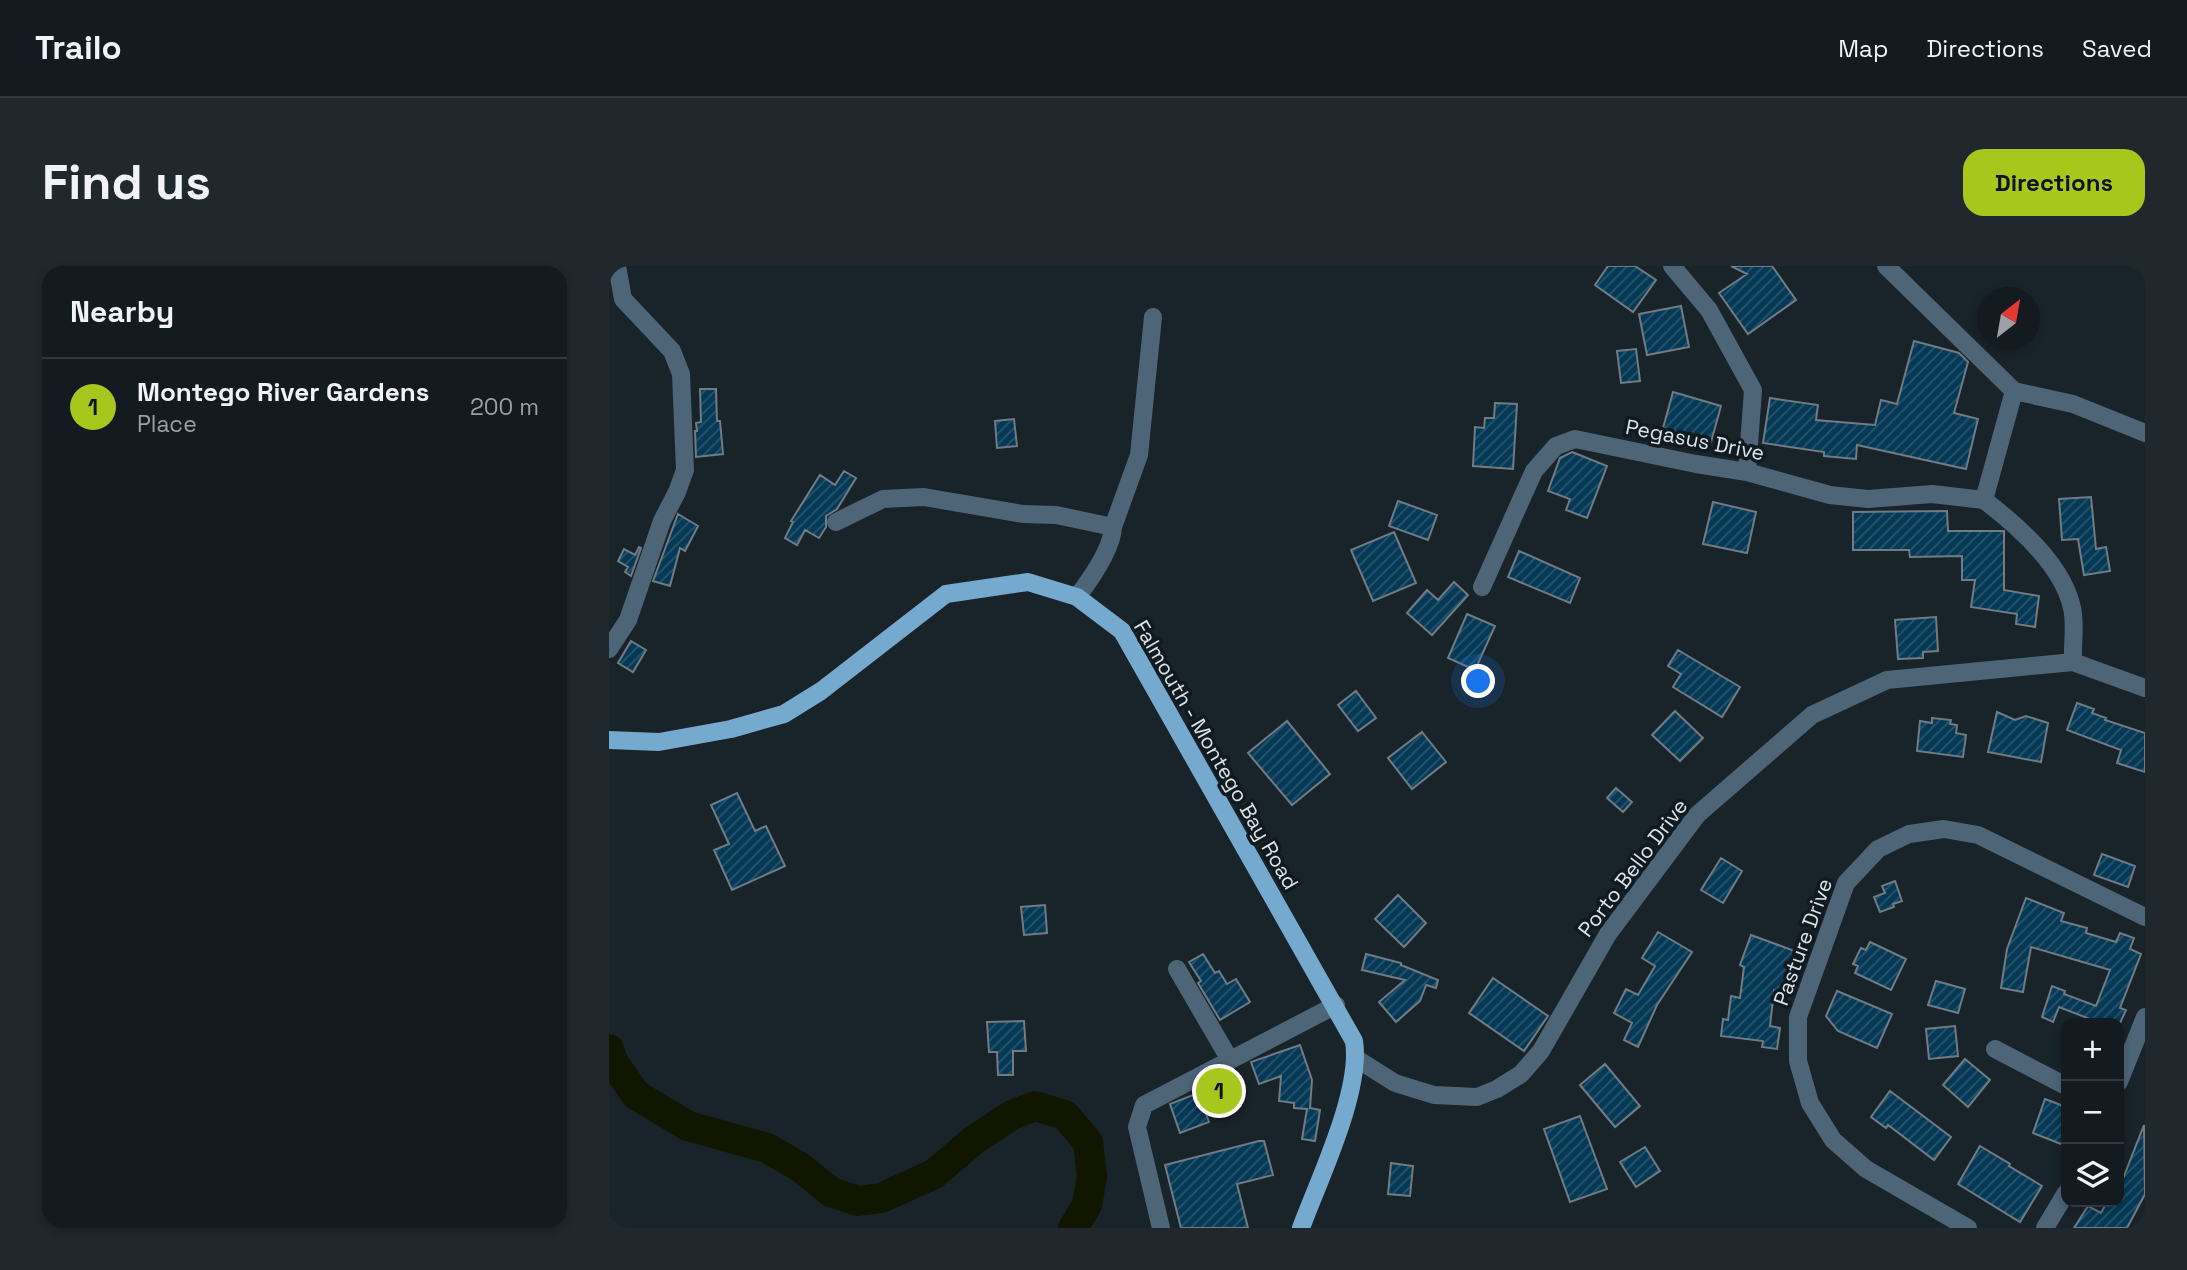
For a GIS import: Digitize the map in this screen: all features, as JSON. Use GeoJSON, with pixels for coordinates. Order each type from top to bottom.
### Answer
{"type":"FeatureCollection","features":[{"type":"Feature","properties":{"kind":"main road","name":"Falmouth - Montego Bay Road"},"geometry":{"type":"LineString","coordinates":[[609,740],[659,742],[731,729],[784,714],[821,691],[946,594],[1028,582],[1077,597],[1122,631],[1355,1041],[1357,1059],[1348,1103],[1301,1228]]}},
{"type":"Feature","properties":{"kind":"street"},"geometry":{"type":"LineString","coordinates":[[609,649],[628,620],[662,521],[685,470],[681,374],[671,351],[623,299],[617,266]]}},
{"type":"Feature","properties":{"kind":"street"},"geometry":{"type":"LineString","coordinates":[[1672,266],[1709,310],[1753,390],[1747,472]]}},
{"type":"Feature","properties":{"kind":"street"},"geometry":{"type":"LineString","coordinates":[[1886,266],[2014,391],[2073,404],[2145,433]]}},
{"type":"Feature","properties":{"kind":"street"},"geometry":{"type":"LineString","coordinates":[[1077,597],[1112,540],[1112,527],[1139,454],[1153,317]]}},
{"type":"Feature","properties":{"kind":"street"},"geometry":{"type":"LineString","coordinates":[[2014,391],[1984,500],[2004,516],[2058,570],[2072,608],[2073,662]]}},
{"type":"Feature","properties":{"kind":"street","name":"Pegasus Drive"},"geometry":{"type":"LineString","coordinates":[[1482,587],[1534,471],[1556,446],[1575,439],[1747,472],[1830,495],[1868,499],[1932,494],[1984,500]]}},
{"type":"Feature","properties":{"kind":"street"},"geometry":{"type":"LineString","coordinates":[[836,522],[883,499],[923,496],[1023,514],[1056,515],[1112,527]]}},
{"type":"Feature","properties":{"kind":"street","name":"Porto Bello Drive"},"geometry":{"type":"LineString","coordinates":[[1357,1059],[1395,1083],[1434,1095],[1477,1097],[1521,1074],[1541,1051],[1608,934],[1697,815],[1812,715],[1887,680],[2073,662],[2145,688]]}},
{"type":"Feature","properties":{"kind":"street","name":"Pasture Drive"},"geometry":{"type":"LineString","coordinates":[[1968,1228],[1866,1169],[1833,1140],[1810,1103],[1798,1061],[1798,1017],[1846,883],[1878,849],[1909,834],[1944,829],[1978,835],[2145,917]]}},
{"type":"Feature","properties":{"kind":"street"},"geometry":{"type":"LineString","coordinates":[[1177,969],[1230,1060]]}},
{"type":"Feature","properties":{"kind":"street"},"geometry":{"type":"LineString","coordinates":[[1161,1228],[1137,1127],[1144,1105],[1336,1005]]}},
{"type":"Feature","properties":{"kind":"street"},"geometry":{"type":"LineString","coordinates":[[2120,1081],[2145,1017]]}},
{"type":"Feature","properties":{"kind":"street"},"geometry":{"type":"LineString","coordinates":[[1995,1049],[2061,1083]]}},
{"type":"Feature","properties":{"kind":"street"},"geometry":{"type":"LineString","coordinates":[[2045,1228],[2061,1202]]}},
{"type":"Feature","properties":{"kind":"building"},"geometry":{"type":"Polygon","coordinates":[[[1608,266],[1635,266],[1656,280],[1633,312],[1595,285],[1608,266]]]}},
{"type":"Feature","properties":{"kind":"building"},"geometry":{"type":"Polygon","coordinates":[[[1731,266],[1772,266],[1796,300],[1748,334],[1719,293],[1747,274],[1731,266]]]}},
{"type":"Feature","properties":{"kind":"building"},"geometry":{"type":"Polygon","coordinates":[[[1681,306],[1689,347],[1647,355],[1639,314],[1681,306]]]}},
{"type":"Feature","properties":{"kind":"building"},"geometry":{"type":"Polygon","coordinates":[[[1914,341],[1959,353],[1968,362],[1954,413],[1978,419],[1966,469],[1857,445],[1856,459],[1824,456],[1824,452],[1763,443],[1770,398],[1818,405],[1816,420],[1875,425],[1881,400],[1897,404],[1914,341]]]}},
{"type":"Feature","properties":{"kind":"building"},"geometry":{"type":"Polygon","coordinates":[[[1636,349],[1640,381],[1621,383],[1617,351],[1636,349]]]}},
{"type":"Feature","properties":{"kind":"building"},"geometry":{"type":"Polygon","coordinates":[[[700,389],[716,389],[717,421],[720,421],[723,454],[696,457],[696,423],[701,422],[700,389]]]}},
{"type":"Feature","properties":{"kind":"building"},"geometry":{"type":"Polygon","coordinates":[[[1673,392],[1721,406],[1711,442],[1663,428],[1673,392]]]}},
{"type":"Feature","properties":{"kind":"building"},"geometry":{"type":"Polygon","coordinates":[[[1495,403],[1517,404],[1513,469],[1473,466],[1475,427],[1484,428],[1485,418],[1494,418],[1495,403]]]}},
{"type":"Feature","properties":{"kind":"building"},"geometry":{"type":"Polygon","coordinates":[[[1014,419],[1017,446],[997,448],[995,421],[1014,419]]]}},
{"type":"Feature","properties":{"kind":"building"},"geometry":{"type":"Polygon","coordinates":[[[1572,452],[1607,466],[1587,518],[1566,510],[1570,499],[1548,491],[1560,458],[1572,452]]]}},
{"type":"Feature","properties":{"kind":"building"},"geometry":{"type":"Polygon","coordinates":[[[844,471],[856,478],[837,509],[826,516],[826,527],[819,538],[805,530],[797,545],[785,538],[793,522],[791,521],[820,475],[835,485],[844,471]]]}},
{"type":"Feature","properties":{"kind":"building"},"geometry":{"type":"Polygon","coordinates":[[[2091,497],[2096,549],[2106,547],[2110,571],[2084,575],[2078,539],[2062,540],[2059,499],[2091,497]]]}},
{"type":"Feature","properties":{"kind":"building"},"geometry":{"type":"Polygon","coordinates":[[[1398,501],[1437,515],[1428,540],[1389,526],[1398,501]]]}},
{"type":"Feature","properties":{"kind":"building"},"geometry":{"type":"Polygon","coordinates":[[[1713,502],[1756,512],[1747,553],[1703,544],[1713,502]]]}},
{"type":"Feature","properties":{"kind":"building"},"geometry":{"type":"Polygon","coordinates":[[[1947,511],[1948,531],[2004,531],[2004,590],[2039,596],[2035,627],[2016,624],[2017,614],[1971,607],[1975,580],[1962,580],[1962,556],[1910,557],[1909,550],[1853,550],[1853,512],[1947,511]]]}},
{"type":"Feature","properties":{"kind":"building"},"geometry":{"type":"Polygon","coordinates":[[[678,514],[698,526],[685,551],[680,548],[670,586],[653,581],[678,514]]]}},
{"type":"Feature","properties":{"kind":"building"},"geometry":{"type":"Polygon","coordinates":[[[1394,532],[1416,583],[1373,601],[1351,550],[1394,532]]]}},
{"type":"Feature","properties":{"kind":"building"},"geometry":{"type":"Polygon","coordinates":[[[639,547],[641,548],[631,576],[625,572],[628,567],[618,561],[624,549],[635,555],[639,547]]]}},
{"type":"Feature","properties":{"kind":"building"},"geometry":{"type":"Polygon","coordinates":[[[1519,551],[1580,578],[1570,603],[1508,577],[1519,551]]]}},
{"type":"Feature","properties":{"kind":"building"},"geometry":{"type":"Polygon","coordinates":[[[1454,582],[1468,595],[1432,635],[1407,613],[1427,590],[1438,600],[1454,582]]]}},
{"type":"Feature","properties":{"kind":"building"},"geometry":{"type":"Polygon","coordinates":[[[1467,614],[1495,626],[1475,670],[1448,658],[1467,614]]]}},
{"type":"Feature","properties":{"kind":"building"},"geometry":{"type":"Polygon","coordinates":[[[1936,617],[1938,651],[1923,652],[1923,658],[1898,659],[1895,620],[1936,617]]]}},
{"type":"Feature","properties":{"kind":"building"},"geometry":{"type":"Polygon","coordinates":[[[631,641],[646,650],[633,672],[618,663],[631,641]]]}},
{"type":"Feature","properties":{"kind":"building"},"geometry":{"type":"Polygon","coordinates":[[[1678,650],[1740,687],[1722,717],[1673,687],[1681,674],[1668,666],[1678,650]]]}},
{"type":"Feature","properties":{"kind":"building"},"geometry":{"type":"Polygon","coordinates":[[[1356,691],[1376,718],[1358,731],[1338,705],[1356,691]]]}},
{"type":"Feature","properties":{"kind":"building"},"geometry":{"type":"Polygon","coordinates":[[[2077,703],[2094,709],[2092,713],[2106,718],[2105,720],[2145,733],[2145,772],[2117,763],[2121,750],[2067,730],[2077,703]]]}},
{"type":"Feature","properties":{"kind":"building"},"geometry":{"type":"Polygon","coordinates":[[[1675,711],[1703,738],[1680,761],[1652,735],[1675,711]]]}},
{"type":"Feature","properties":{"kind":"building"},"geometry":{"type":"Polygon","coordinates":[[[1997,712],[2015,720],[2026,716],[2048,723],[2041,762],[1988,752],[1997,712]]]}},
{"type":"Feature","properties":{"kind":"building"},"geometry":{"type":"Polygon","coordinates":[[[1932,718],[1951,720],[1950,724],[1957,725],[1956,733],[1966,735],[1963,757],[1917,751],[1920,721],[1932,723],[1932,718]]]}},
{"type":"Feature","properties":{"kind":"building"},"geometry":{"type":"Polygon","coordinates":[[[1287,721],[1330,774],[1292,805],[1248,753],[1287,721]]]}},
{"type":"Feature","properties":{"kind":"building"},"geometry":{"type":"Polygon","coordinates":[[[1422,732],[1446,762],[1412,789],[1388,758],[1422,732]]]}},
{"type":"Feature","properties":{"kind":"building"},"geometry":{"type":"Polygon","coordinates":[[[1616,788],[1632,802],[1623,812],[1607,798],[1616,788]]]}},
{"type":"Feature","properties":{"kind":"building"},"geometry":{"type":"Polygon","coordinates":[[[737,793],[755,831],[766,826],[785,866],[732,890],[714,850],[729,844],[711,805],[737,793]]]}},
{"type":"Feature","properties":{"kind":"building"},"geometry":{"type":"Polygon","coordinates":[[[2102,854],[2135,866],[2128,887],[2094,875],[2102,854]]]}},
{"type":"Feature","properties":{"kind":"building"},"geometry":{"type":"Polygon","coordinates":[[[1721,858],[1742,871],[1723,903],[1701,890],[1721,858]]]}},
{"type":"Feature","properties":{"kind":"building"},"geometry":{"type":"Polygon","coordinates":[[[1895,881],[1902,901],[1880,912],[1874,897],[1885,893],[1882,886],[1895,881]]]}},
{"type":"Feature","properties":{"kind":"building"},"geometry":{"type":"Polygon","coordinates":[[[1398,895],[1426,923],[1404,947],[1375,919],[1398,895]]]}},
{"type":"Feature","properties":{"kind":"building"},"geometry":{"type":"Polygon","coordinates":[[[2026,898],[2064,913],[2061,921],[2087,928],[2086,933],[2116,942],[2120,933],[2134,938],[2130,949],[2141,954],[2120,1008],[2126,1010],[2122,1018],[2087,1018],[2059,1007],[2053,1022],[2042,1017],[2052,986],[2065,991],[2064,994],[2096,1006],[2110,970],[2031,947],[2023,992],[2001,988],[2007,949],[2026,898]]]}},
{"type":"Feature","properties":{"kind":"building"},"geometry":{"type":"Polygon","coordinates":[[[1045,905],[1047,933],[1024,935],[1021,907],[1045,905]]]}},
{"type":"Feature","properties":{"kind":"building"},"geometry":{"type":"Polygon","coordinates":[[[1658,932],[1692,952],[1657,1005],[1638,1047],[1624,1040],[1632,1023],[1614,1013],[1626,989],[1638,995],[1655,966],[1642,958],[1658,932]]]}},
{"type":"Feature","properties":{"kind":"building"},"geometry":{"type":"Polygon","coordinates":[[[1751,935],[1800,953],[1785,994],[1774,990],[1770,1026],[1780,1028],[1777,1049],[1762,1047],[1763,1041],[1721,1036],[1723,1019],[1728,1020],[1731,996],[1740,998],[1744,967],[1740,965],[1751,935]]]}},
{"type":"Feature","properties":{"kind":"building"},"geometry":{"type":"Polygon","coordinates":[[[1870,942],[1906,959],[1891,990],[1855,973],[1858,966],[1853,964],[1861,948],[1866,950],[1870,942]]]}},
{"type":"Feature","properties":{"kind":"building"},"geometry":{"type":"Polygon","coordinates":[[[1203,954],[1215,973],[1219,971],[1227,984],[1236,979],[1250,1002],[1220,1020],[1189,962],[1203,954]]]}},
{"type":"Feature","properties":{"kind":"building"},"geometry":{"type":"Polygon","coordinates":[[[1366,954],[1401,963],[1438,980],[1436,988],[1426,985],[1420,1001],[1396,1022],[1379,1002],[1405,980],[1362,970],[1366,954]]]}},
{"type":"Feature","properties":{"kind":"building"},"geometry":{"type":"Polygon","coordinates":[[[1493,978],[1548,1016],[1524,1051],[1469,1013],[1493,978]]]}},
{"type":"Feature","properties":{"kind":"building"},"geometry":{"type":"Polygon","coordinates":[[[1936,981],[1965,989],[1958,1013],[1928,1005],[1936,981]]]}},
{"type":"Feature","properties":{"kind":"building"},"geometry":{"type":"Polygon","coordinates":[[[1837,991],[1892,1014],[1877,1048],[1838,1031],[1826,1016],[1837,991]]]}},
{"type":"Feature","properties":{"kind":"building"},"geometry":{"type":"Polygon","coordinates":[[[1024,1021],[1026,1051],[1013,1051],[1013,1075],[998,1075],[997,1052],[989,1052],[987,1022],[1024,1021]]]}},
{"type":"Feature","properties":{"kind":"building"},"geometry":{"type":"Polygon","coordinates":[[[1955,1026],[1958,1056],[1929,1059],[1926,1029],[1955,1026]]]}},
{"type":"Feature","properties":{"kind":"building"},"geometry":{"type":"Polygon","coordinates":[[[1300,1045],[1312,1080],[1310,1108],[1320,1110],[1315,1141],[1302,1139],[1307,1109],[1294,1108],[1294,1103],[1279,1101],[1281,1076],[1259,1084],[1251,1062],[1300,1045]]]}},
{"type":"Feature","properties":{"kind":"building"},"geometry":{"type":"Polygon","coordinates":[[[1965,1059],[1990,1080],[1968,1107],[1943,1085],[1965,1059]]]}},
{"type":"Feature","properties":{"kind":"building"},"geometry":{"type":"Polygon","coordinates":[[[1605,1064],[1640,1106],[1615,1127],[1580,1085],[1605,1064]]]}},
{"type":"Feature","properties":{"kind":"building"},"geometry":{"type":"Polygon","coordinates":[[[1890,1091],[1951,1137],[1934,1160],[1888,1125],[1886,1128],[1871,1117],[1890,1091]]]}},
{"type":"Feature","properties":{"kind":"building"},"geometry":{"type":"Polygon","coordinates":[[[1198,1093],[1209,1122],[1180,1133],[1170,1104],[1198,1093]]]}},
{"type":"Feature","properties":{"kind":"building"},"geometry":{"type":"Polygon","coordinates":[[[2045,1099],[2061,1105],[2061,1144],[2033,1133],[2045,1099]]]}},
{"type":"Feature","properties":{"kind":"building"},"geometry":{"type":"Polygon","coordinates":[[[1580,1116],[1607,1189],[1570,1202],[1544,1129],[1580,1116]]]}},
{"type":"Feature","properties":{"kind":"building"},"geometry":{"type":"Polygon","coordinates":[[[2144,1125],[2145,1194],[2127,1228],[2074,1228],[2087,1207],[2101,1213],[2104,1207],[2124,1207],[2124,1176],[2144,1125]]]}},
{"type":"Feature","properties":{"kind":"building"},"geometry":{"type":"Polygon","coordinates":[[[1264,1141],[1273,1175],[1237,1184],[1248,1228],[1181,1228],[1165,1165],[1264,1141]]]}},
{"type":"Feature","properties":{"kind":"building"},"geometry":{"type":"Polygon","coordinates":[[[1980,1146],[2042,1186],[2020,1222],[1958,1184],[1980,1146]]]}},
{"type":"Feature","properties":{"kind":"building"},"geometry":{"type":"Polygon","coordinates":[[[1645,1147],[1660,1171],[1636,1187],[1620,1162],[1645,1147]]]}},
{"type":"Feature","properties":{"kind":"building"},"geometry":{"type":"Polygon","coordinates":[[[1391,1163],[1413,1166],[1410,1196],[1388,1194],[1391,1163]]]}},
{"type":"Feature","properties":{"kind":"waterway"},"geometry":{"type":"LineString","coordinates":[[609,1049],[612,1060],[636,1095],[688,1126],[767,1148],[800,1167],[831,1192],[858,1201],[881,1198],[934,1174],[974,1140],[1012,1115],[1035,1106],[1065,1115],[1088,1142],[1092,1177],[1087,1205],[1073,1228]]}},
{"type":"Feature","properties":{"kind":"place","name":"Montego River Gardens"},"geometry":{"type":"Point","coordinates":[1219,1091]}}]}
